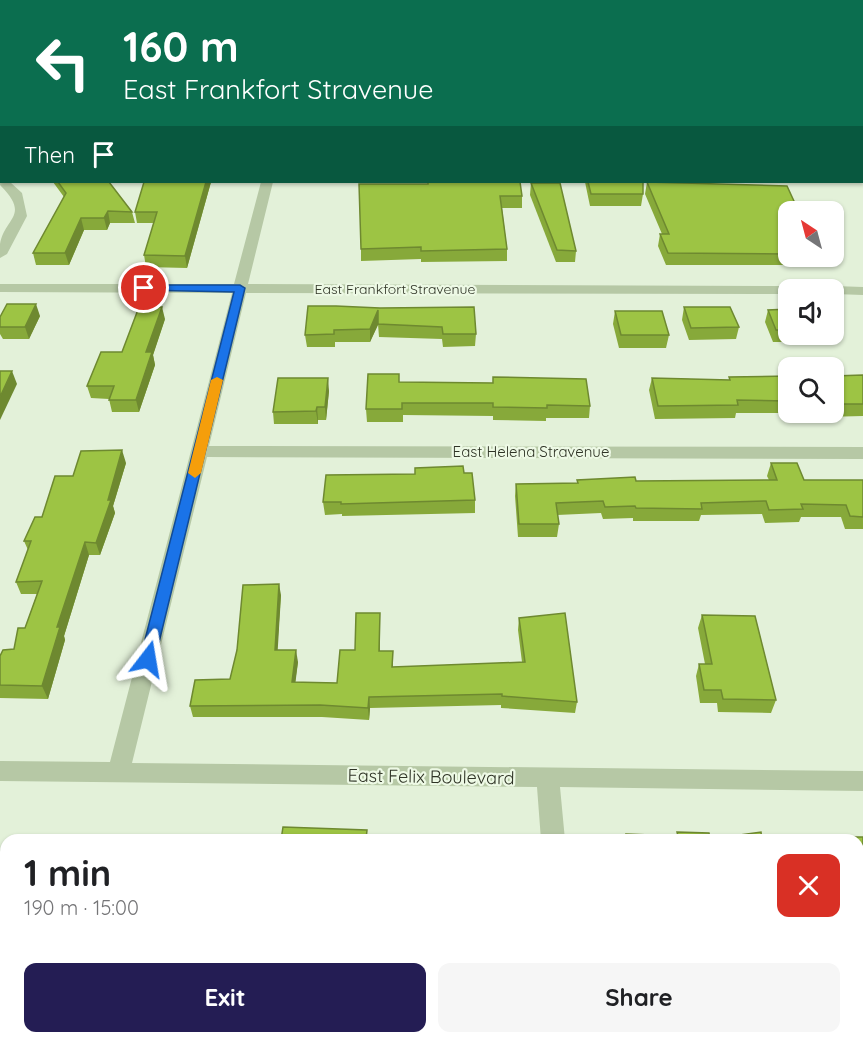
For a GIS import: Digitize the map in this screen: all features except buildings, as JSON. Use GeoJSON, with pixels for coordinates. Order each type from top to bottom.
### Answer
{"type":"FeatureCollection","features":[{"type":"Feature","properties":{"kind":"street"},"geometry":{"type":"LineString","coordinates":[[0,254],[21,216],[18,196],[6,183]]}},
{"type":"Feature","properties":{"kind":"street"},"geometry":{"type":"LineString","coordinates":[[119,772],[267,183]]}},
{"type":"Feature","properties":{"kind":"street","name":"East Frankfort Stravenue"},"geometry":{"type":"LineString","coordinates":[[0,288],[778,290]]}},
{"type":"Feature","properties":{"kind":"street"},"geometry":{"type":"LineString","coordinates":[[844,290],[863,291]]}},
{"type":"Feature","properties":{"kind":"street","name":"East Helena Stravenue"},"geometry":{"type":"LineString","coordinates":[[200,451],[863,453]]}},
{"type":"Feature","properties":{"kind":"street","name":"East Felix Boulevard"},"geometry":{"type":"LineString","coordinates":[[0,771],[863,782]]}},
{"type":"Feature","properties":{"kind":"street"},"geometry":{"type":"LineString","coordinates":[[548,779],[553,834]]}},
{"type":"Feature","properties":{"kind":"slow traffic"},"geometry":{"type":"LineString","coordinates":[[195,473],[217,380]]}},
{"type":"Feature","properties":{"kind":"route"},"geometry":{"type":"LineString","coordinates":[[144,288],[240,288],[148,659]]}}]}
